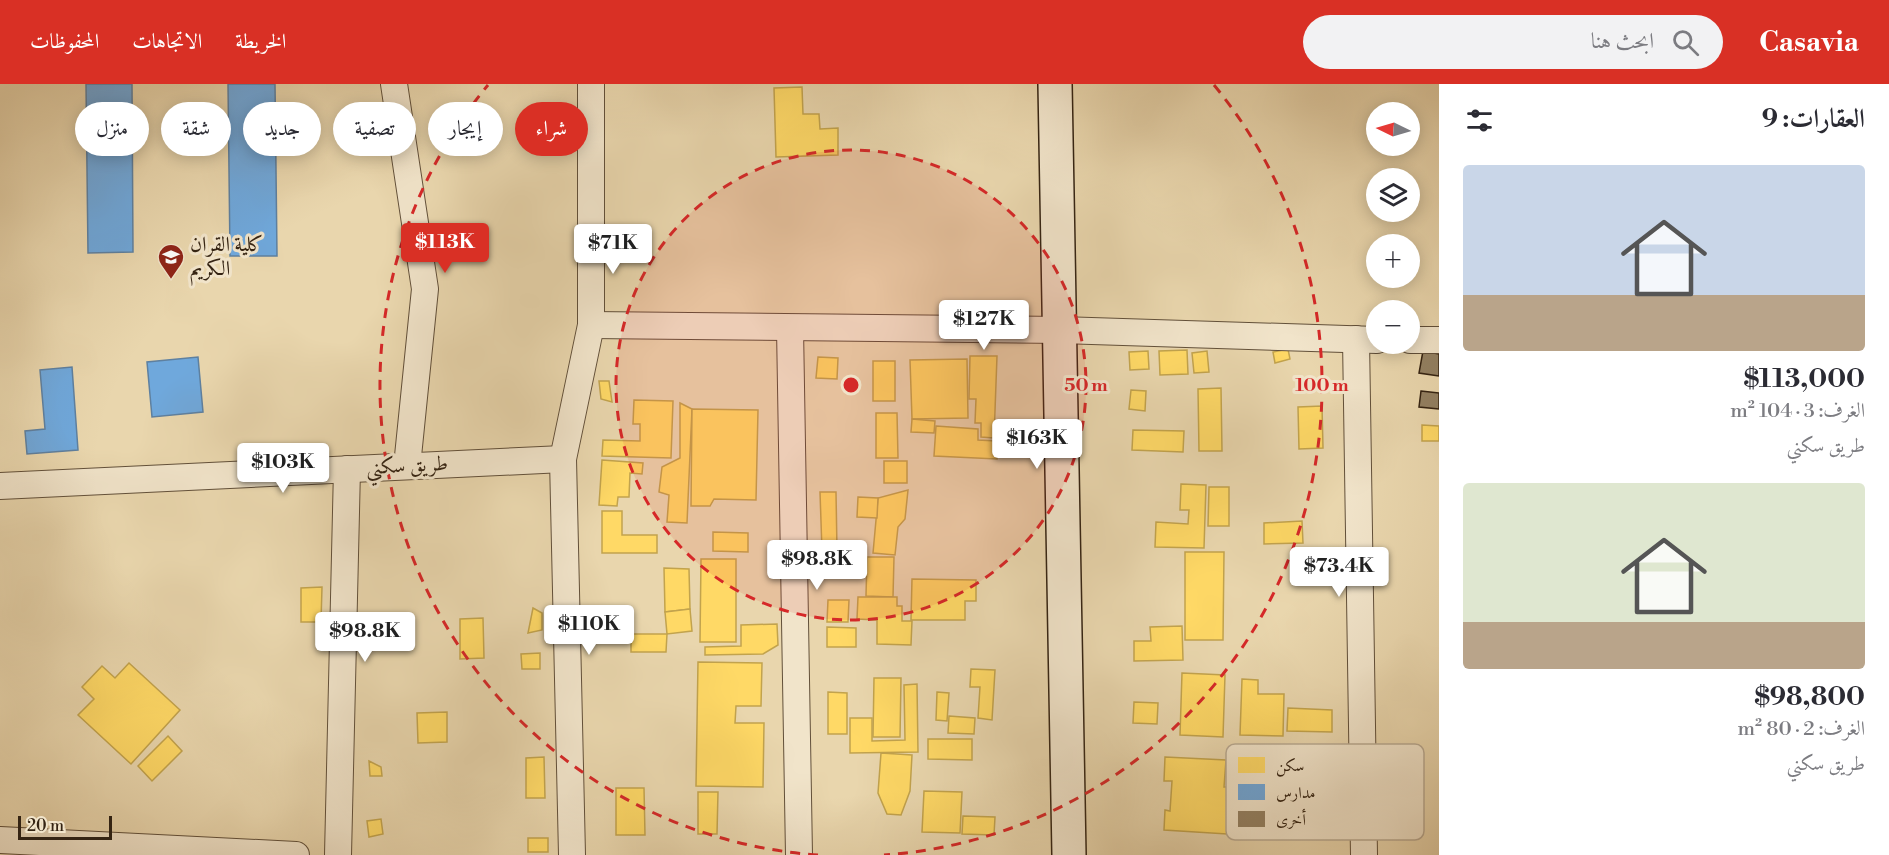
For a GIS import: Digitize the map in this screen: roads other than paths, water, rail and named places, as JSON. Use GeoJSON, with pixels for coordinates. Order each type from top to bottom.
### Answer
{"type":"FeatureCollection","features":[{"type":"Feature","properties":{"kind":"street"},"geometry":{"type":"LineString","coordinates":[[394,84],[425,288],[406,466]]}},
{"type":"Feature","properties":{"kind":"street"},"geometry":{"type":"LineString","coordinates":[[572,855],[563,459],[591,325],[591,84]]}},
{"type":"Feature","properties":{"kind":"street"},"geometry":{"type":"LineString","coordinates":[[1055,84],[1070,855]]}},
{"type":"Feature","properties":{"kind":"street"},"geometry":{"type":"LineString","coordinates":[[591,325],[1060,330],[1366,340]]}},
{"type":"Feature","properties":{"kind":"street"},"geometry":{"type":"LineString","coordinates":[[790,328],[800,855]]}},
{"type":"Feature","properties":{"kind":"street"},"geometry":{"type":"LineString","coordinates":[[1420,340],[1439,340]]}},
{"type":"Feature","properties":{"kind":"street"},"geometry":{"type":"LineString","coordinates":[[1365,744],[1367,354]]}},
{"type":"Feature","properties":{"kind":"street","name":"طريق سكني"},"geometry":{"type":"LineString","coordinates":[[0,486],[563,459]]}},
{"type":"Feature","properties":{"kind":"street"},"geometry":{"type":"LineString","coordinates":[[338,855],[347,469]]}},
{"type":"Feature","properties":{"kind":"street"},"geometry":{"type":"LineString","coordinates":[[0,840],[296,855]]}},
{"type":"Feature","properties":{"kind":"street"},"geometry":{"type":"LineString","coordinates":[[1365,840],[1365,855]]}},
{"type":"Feature","properties":{"kind":"place","name":"كلية القران الكريم"},"geometry":{"type":"Point","coordinates":[171,280]}}]}
